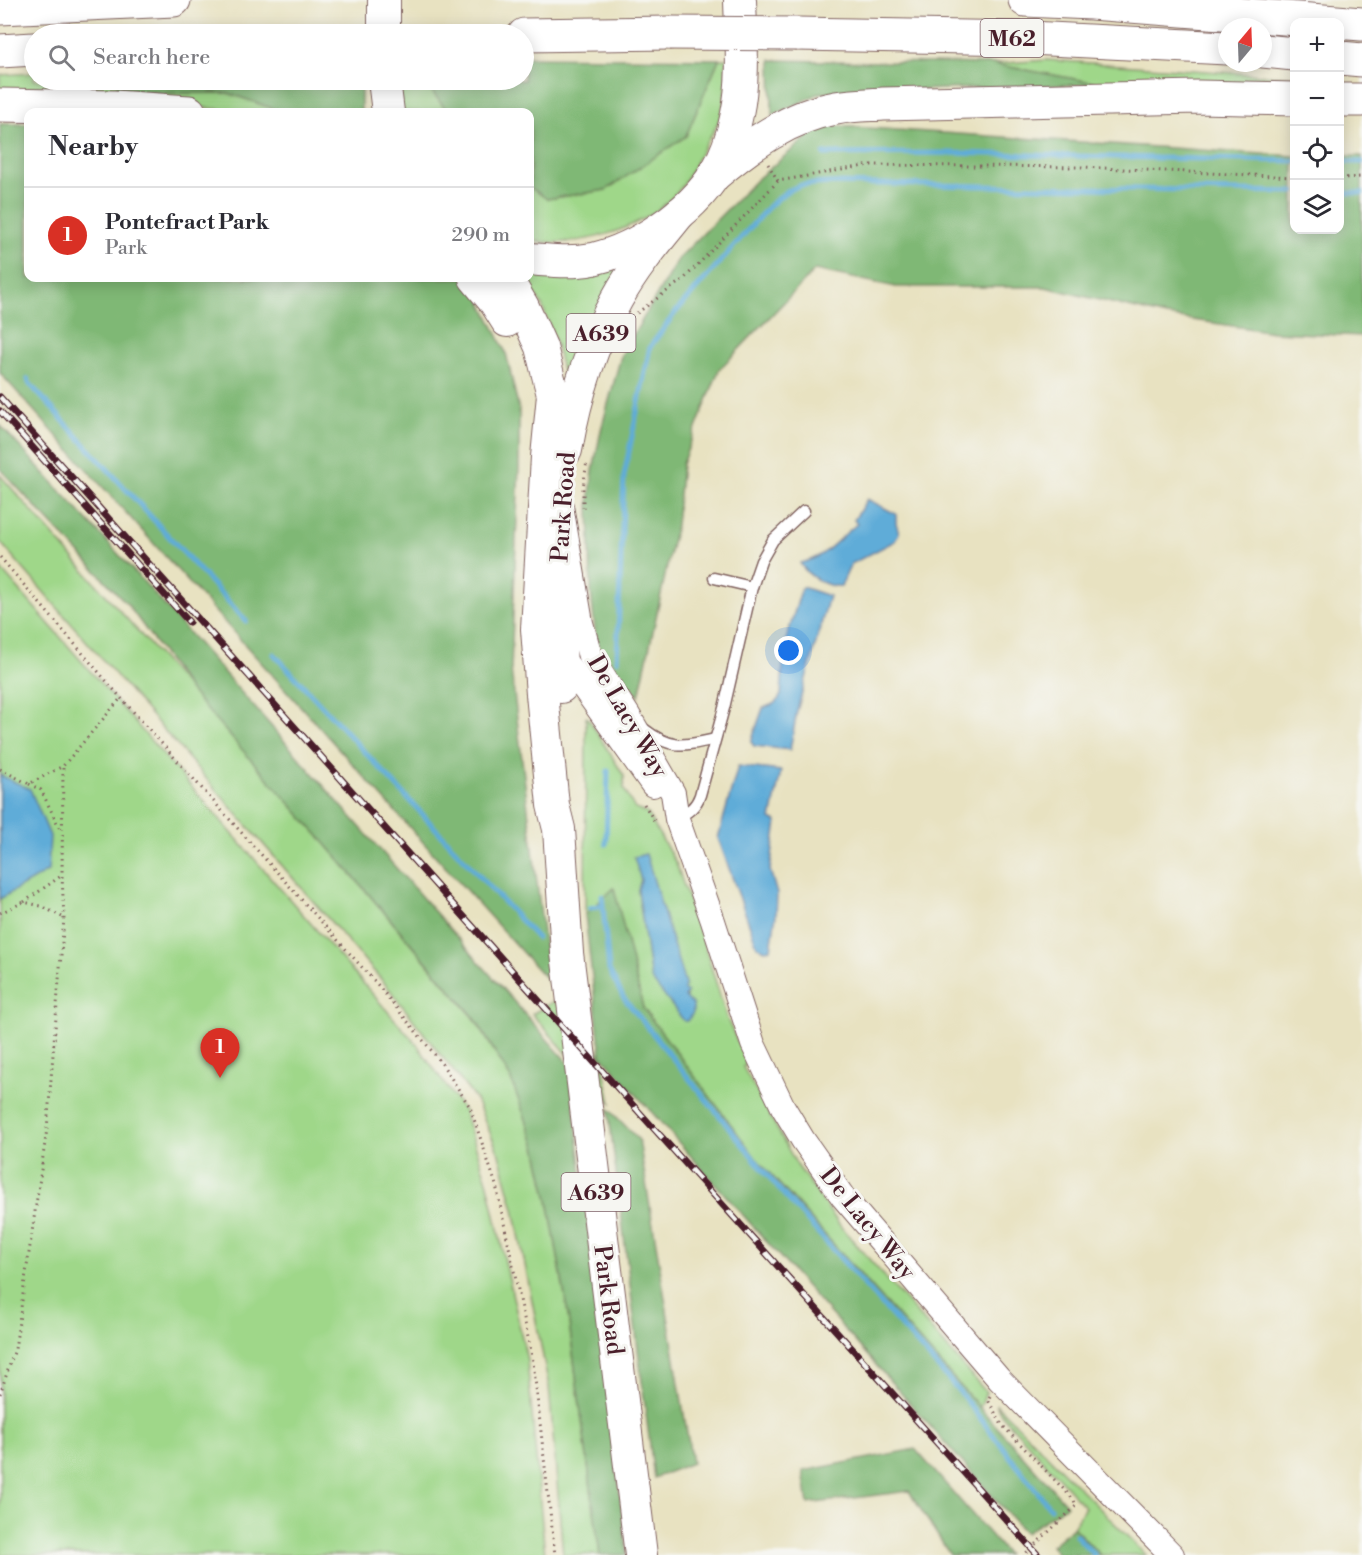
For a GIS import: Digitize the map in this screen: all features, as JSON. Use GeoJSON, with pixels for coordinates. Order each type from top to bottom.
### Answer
{"type":"FeatureCollection","features":[{"type":"Feature","properties":{"kind":"highway"},"geometry":{"type":"LineString","coordinates":[[0,8],[174,0]]}},
{"type":"Feature","properties":{"kind":"highway","name":"M62"},"geometry":{"type":"LineString","coordinates":[[1025,0],[1362,24]]}},
{"type":"Feature","properties":{"kind":"highway","name":"M62"},"geometry":{"type":"LineString","coordinates":[[534,34],[796,34],[1030,38],[1218,48]]}},
{"type":"Feature","properties":{"kind":"highway"},"geometry":{"type":"LineString","coordinates":[[0,51],[24,50]]}},
{"type":"Feature","properties":{"kind":"highway"},"geometry":{"type":"LineString","coordinates":[[1272,52],[1290,54]]}},
{"type":"Feature","properties":{"kind":"highway"},"geometry":{"type":"LineString","coordinates":[[1344,58],[1362,60]]}},
{"type":"Feature","properties":{"kind":"highway"},"geometry":{"type":"LineString","coordinates":[[714,174],[778,128],[806,116],[836,108],[883,104],[1198,96],[1290,99]]}},
{"type":"Feature","properties":{"kind":"highway"},"geometry":{"type":"LineString","coordinates":[[1344,100],[1362,100]]}},
{"type":"Feature","properties":{"kind":"highway"},"geometry":{"type":"LineString","coordinates":[[0,105],[128,108]]}},
{"type":"Feature","properties":{"kind":"main road"},"geometry":{"type":"LineString","coordinates":[[384,0],[384,24]]}},
{"type":"Feature","properties":{"kind":"main road","name":"A639"},"geometry":{"type":"LineString","coordinates":[[534,259],[561,262],[593,259],[624,248],[679,214],[714,174],[725,153],[737,113],[741,78],[740,0]]}},
{"type":"Feature","properties":{"kind":"main road"},"geometry":{"type":"LineString","coordinates":[[385,90],[388,108]]}},
{"type":"Feature","properties":{"kind":"main road","name":"Park Road"},"geometry":{"type":"LineString","coordinates":[[559,829],[564,808],[559,552],[572,512],[555,464],[607,318],[633,273],[679,214]]}},
{"type":"Feature","properties":{"kind":"main road"},"geometry":{"type":"LineString","coordinates":[[478,282],[495,302],[514,331],[526,361],[555,464]]}},
{"type":"Feature","properties":{"kind":"main road","name":"Park Road"},"geometry":{"type":"LineString","coordinates":[[506,282],[523,307],[541,347],[553,395],[555,464],[537,629],[552,794],[559,829],[567,953],[641,1555]]}},
{"type":"Feature","properties":{"kind":"street","name":"De Lacy Way"},"geometry":{"type":"LineString","coordinates":[[572,512],[581,623],[590,656],[628,715],[673,793],[669,824]]}},
{"type":"Feature","properties":{"kind":"street","name":"De Lacy Way"},"geometry":{"type":"LineString","coordinates":[[537,629],[561,655],[669,824],[710,909],[753,1044],[783,1107],[803,1140],[843,1197],[999,1379],[1172,1555]]}},
{"type":"Feature","properties":{"kind":"lane"},"geometry":{"type":"LineString","coordinates":[[669,824],[692,810],[697,803],[724,708],[752,586],[761,561],[773,540],[804,511]]}},
{"type":"Feature","properties":{"kind":"lane"},"geometry":{"type":"LineString","coordinates":[[714,578],[752,586]]}},
{"type":"Feature","properties":{"kind":"lane"},"geometry":{"type":"LineString","coordinates":[[628,715],[660,741],[685,746],[715,739]]}},
{"type":"Feature","properties":{"kind":"path"},"geometry":{"type":"LineString","coordinates":[[768,163],[778,181]]}},
{"type":"Feature","properties":{"kind":"path"},"geometry":{"type":"LineString","coordinates":[[629,318],[685,278],[778,181],[870,165],[1082,166],[1290,177]]}},
{"type":"Feature","properties":{"kind":"path"},"geometry":{"type":"LineString","coordinates":[[1344,178],[1362,177]]}},
{"type":"Feature","properties":{"kind":"path"},"geometry":{"type":"LineString","coordinates":[[572,512],[583,488],[589,454]]}},
{"type":"Feature","properties":{"kind":"path"},"geometry":{"type":"LineString","coordinates":[[0,557],[121,698],[377,984],[440,1061],[470,1107],[496,1185],[533,1361],[555,1555]]}},
{"type":"Feature","properties":{"kind":"path"},"geometry":{"type":"LineString","coordinates":[[29,784],[63,766],[121,698]]}},
{"type":"Feature","properties":{"kind":"path"},"geometry":{"type":"LineString","coordinates":[[0,1394],[15,1349],[47,1130],[64,918],[63,766]]}},
{"type":"Feature","properties":{"kind":"path"},"geometry":{"type":"LineString","coordinates":[[0,769],[40,790],[62,833]]}},
{"type":"Feature","properties":{"kind":"path"},"geometry":{"type":"LineString","coordinates":[[641,800],[669,824]]}},
{"type":"Feature","properties":{"kind":"path"},"geometry":{"type":"LineString","coordinates":[[0,914],[24,902],[62,876]]}},
{"type":"Feature","properties":{"kind":"path"},"geometry":{"type":"LineString","coordinates":[[24,902],[41,906],[64,918]]}},
{"type":"Feature","properties":{"kind":"path"},"geometry":{"type":"LineString","coordinates":[[999,1379],[988,1400],[992,1410],[1002,1425],[1074,1500],[1076,1506],[1024,1555]]}},
{"type":"Feature","properties":{"kind":"green space"},"geometry":{"type":"Polygon","coordinates":[[[534,57],[719,59],[686,136],[606,190],[547,199],[534,190],[534,108],[445,108],[431,90],[534,90],[534,57]]]}},
{"type":"Feature","properties":{"kind":"green space"},"geometry":{"type":"Polygon","coordinates":[[[719,59],[726,59],[725,96],[720,118],[686,180],[667,203],[631,225],[590,239],[569,242],[534,240],[534,190],[547,199],[606,190],[686,136],[719,59]]]}},
{"type":"Feature","properties":{"kind":"green space"},"geometry":{"type":"Polygon","coordinates":[[[771,60],[993,64],[1102,84],[820,93],[772,116],[771,60]]]}},
{"type":"Feature","properties":{"kind":"green space"},"geometry":{"type":"Polygon","coordinates":[[[1047,60],[1290,77],[1290,89],[1102,84],[993,64],[1047,60]]]}},
{"type":"Feature","properties":{"kind":"green space"},"geometry":{"type":"Polygon","coordinates":[[[24,74],[24,90],[228,93],[271,108],[206,108],[151,103],[0,97],[0,75],[24,74]]]}},
{"type":"Feature","properties":{"kind":"green space"},"geometry":{"type":"Polygon","coordinates":[[[117,90],[361,90],[361,108],[271,108],[228,93],[116,93],[117,90]]]}},
{"type":"Feature","properties":{"kind":"green space"},"geometry":{"type":"Polygon","coordinates":[[[399,90],[431,90],[445,108],[401,108],[399,90]]]}},
{"type":"Feature","properties":{"kind":"green space"},"geometry":{"type":"Polygon","coordinates":[[[0,124],[24,124],[24,282],[470,282],[474,286],[506,353],[519,410],[511,669],[549,982],[0,373],[0,124]]]}},
{"type":"Feature","properties":{"kind":"green space"},"geometry":{"type":"Polygon","coordinates":[[[822,125],[1290,156],[1290,234],[1344,234],[1344,156],[1362,156],[1362,336],[1273,332],[1166,316],[1045,287],[896,287],[815,270],[719,370],[682,464],[676,525],[639,696],[624,683],[596,639],[591,592],[589,503],[601,430],[621,356],[678,259],[756,180],[822,125]]]}},
{"type":"Feature","properties":{"kind":"green space"},"geometry":{"type":"Polygon","coordinates":[[[627,266],[568,395],[555,341],[542,305],[527,282],[534,282],[534,275],[562,279],[627,266]]]}},
{"type":"Feature","properties":{"kind":"green space"},"geometry":{"type":"Polygon","coordinates":[[[0,425],[144,582],[569,1064],[627,1555],[600,1555],[567,1308],[548,1200],[536,1146],[510,1077],[474,1017],[191,692],[128,605],[0,469],[0,425]]]}},
{"type":"Feature","properties":{"kind":"green space"},"geometry":{"type":"Polygon","coordinates":[[[0,475],[324,842],[474,1018],[510,1077],[536,1146],[548,1200],[567,1308],[600,1555],[563,1555],[549,1387],[514,1209],[499,1154],[476,1100],[386,985],[0,542],[0,475]]]}},
{"type":"Feature","properties":{"kind":"green space"},"geometry":{"type":"Polygon","coordinates":[[[0,568],[418,1046],[464,1111],[488,1184],[527,1360],[545,1555],[0,1555],[0,568]]]}},
{"type":"Feature","properties":{"kind":"green space"},"geometry":{"type":"Polygon","coordinates":[[[586,717],[624,776],[624,789],[635,809],[647,813],[676,863],[728,1021],[747,1063],[743,1067],[797,1165],[841,1227],[986,1392],[980,1408],[756,1158],[643,1008],[614,889],[585,915],[586,717]],[[641,880],[638,890],[651,979],[687,1000],[641,880]]]}},
{"type":"Feature","properties":{"kind":"green space"},"geometry":{"type":"Polygon","coordinates":[[[614,888],[643,1008],[756,1158],[1067,1505],[1025,1533],[601,1055],[585,915],[614,888]]]}},
{"type":"Feature","properties":{"kind":"green space"},"geometry":{"type":"Polygon","coordinates":[[[554,1001],[601,1055],[611,1103],[532,1014],[554,1001]]]}},
{"type":"Feature","properties":{"kind":"green space"},"geometry":{"type":"Polygon","coordinates":[[[608,1108],[639,1140],[692,1463],[654,1478],[608,1108]]]}},
{"type":"Feature","properties":{"kind":"green space"},"geometry":{"type":"Polygon","coordinates":[[[996,1404],[1146,1555],[1100,1555],[1073,1527],[1085,1507],[1001,1414],[996,1404]]]}},
{"type":"Feature","properties":{"kind":"green space"},"geometry":{"type":"Polygon","coordinates":[[[915,1449],[1007,1555],[950,1555],[909,1491],[808,1504],[803,1471],[915,1449]]]}},
{"type":"Feature","properties":{"kind":"green space"},"geometry":{"type":"Polygon","coordinates":[[[1073,1527],[1100,1555],[1059,1555],[1051,1546],[1073,1527]]]}},
{"type":"Feature","properties":{"kind":"water"},"geometry":{"type":"Polygon","coordinates":[[[867,499],[896,514],[899,533],[895,541],[851,564],[841,586],[829,585],[818,580],[800,563],[817,557],[857,524],[854,520],[867,499]]]}},
{"type":"Feature","properties":{"kind":"water"},"geometry":{"type":"Polygon","coordinates":[[[802,587],[829,596],[797,711],[790,750],[754,746],[751,742],[763,708],[776,703],[781,695],[784,647],[802,587]]]}},
{"type":"Feature","properties":{"kind":"water"},"geometry":{"type":"Polygon","coordinates":[[[738,766],[781,771],[771,819],[777,822],[770,870],[777,894],[776,915],[771,949],[765,950],[757,946],[718,838],[738,766]]]}},
{"type":"Feature","properties":{"kind":"water"},"geometry":{"type":"Polygon","coordinates":[[[0,775],[30,789],[50,836],[48,871],[0,899],[0,775]]]}},
{"type":"Feature","properties":{"kind":"water"},"geometry":{"type":"Polygon","coordinates":[[[646,854],[685,984],[684,991],[688,992],[685,997],[693,1005],[693,1013],[687,1021],[684,1021],[651,979],[638,890],[641,880],[634,857],[646,854]]]}},
{"type":"Feature","properties":{"kind":"waterway"},"geometry":{"type":"LineString","coordinates":[[824,154],[948,153],[1290,161]]}},
{"type":"Feature","properties":{"kind":"waterway"},"geometry":{"type":"LineString","coordinates":[[1344,162],[1362,162]]}},
{"type":"Feature","properties":{"kind":"waterway"},"geometry":{"type":"LineString","coordinates":[[617,661],[624,476],[650,347],[675,313],[769,206],[787,191],[801,185],[830,183],[1290,192]]}},
{"type":"Feature","properties":{"kind":"waterway"},"geometry":{"type":"LineString","coordinates":[[1344,193],[1362,193]]}},
{"type":"Feature","properties":{"kind":"waterway"},"geometry":{"type":"LineString","coordinates":[[28,379],[29,383],[246,621]]}},
{"type":"Feature","properties":{"kind":"waterway"},"geometry":{"type":"LineString","coordinates":[[274,654],[537,938]]}},
{"type":"Feature","properties":{"kind":"waterway"},"geometry":{"type":"LineString","coordinates":[[606,844],[608,771]]}},
{"type":"Feature","properties":{"kind":"waterway"},"geometry":{"type":"LineString","coordinates":[[602,896],[609,970],[623,997],[778,1188],[959,1391],[1050,1508]]}},
{"type":"Feature","properties":{"kind":"waterway"},"geometry":{"type":"LineString","coordinates":[[590,908],[603,905]]}},
{"type":"Feature","properties":{"kind":"waterway"},"geometry":{"type":"LineString","coordinates":[[1076,1535],[1094,1555]]}},
{"type":"Feature","properties":{"kind":"railway"},"geometry":{"type":"LineString","coordinates":[[0,397],[1038,1555]]}},
{"type":"Feature","properties":{"kind":"railway"},"geometry":{"type":"LineString","coordinates":[[0,411],[189,622]]}},
{"type":"Feature","properties":{"kind":"place","name":"Pontefract Park"},"geometry":{"type":"Point","coordinates":[220,1078]}}]}
